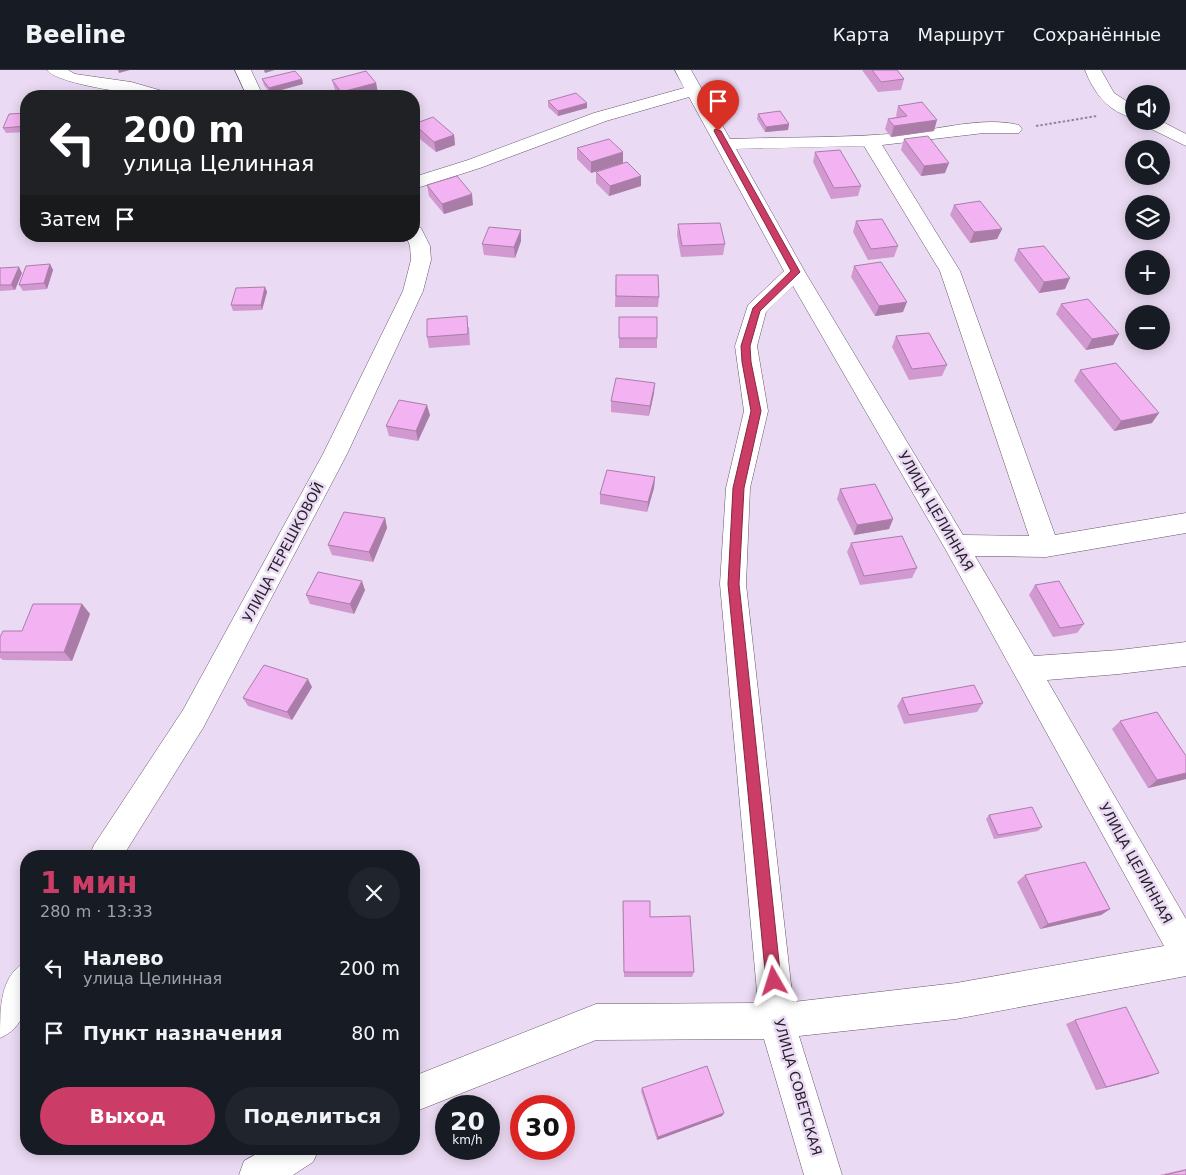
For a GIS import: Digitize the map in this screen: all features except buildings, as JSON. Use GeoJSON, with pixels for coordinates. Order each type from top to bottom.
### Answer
{"type":"FeatureCollection","features":[{"type":"Feature","properties":{"kind":"street"},"geometry":{"type":"LineString","coordinates":[[55,70],[71,78],[141,90]]}},
{"type":"Feature","properties":{"kind":"street"},"geometry":{"type":"LineString","coordinates":[[243,70],[252,90]]}},
{"type":"Feature","properties":{"kind":"street"},"geometry":{"type":"LineString","coordinates":[[1093,70],[1099,86],[1108,100],[1125,108]]}},
{"type":"Feature","properties":{"kind":"street"},"geometry":{"type":"LineString","coordinates":[[420,181],[474,164],[600,117],[689,80]]}},
{"type":"Feature","properties":{"kind":"street","name":"УЛИЦА ЦЕЛИННАЯ"},"geometry":{"type":"LineString","coordinates":[[689,80],[795,272],[956,545],[1186,952]]}},
{"type":"Feature","properties":{"kind":"street"},"geometry":{"type":"LineString","coordinates":[[725,144],[870,141],[920,137],[984,128],[1013,129]]}},
{"type":"Feature","properties":{"kind":"street"},"geometry":{"type":"LineString","coordinates":[[1166,130],[1186,141]]}},
{"type":"Feature","properties":{"kind":"street"},"geometry":{"type":"LineString","coordinates":[[870,141],[950,271],[1046,547]]}},
{"type":"Feature","properties":{"kind":"street","name":"УЛИЦА ТЕРЕШКОВОЙ"},"geometry":{"type":"LineString","coordinates":[[109,850],[193,719],[335,454],[413,291],[421,260],[418,242]]}},
{"type":"Feature","properties":{"kind":"street","name":"УЛИЦА СОВЕТСКАЯ"},"geometry":{"type":"LineString","coordinates":[[795,272],[756,310],[746,346],[756,411],[738,488],[733,584],[778,1021],[823,1175]]}},
{"type":"Feature","properties":{"kind":"street"},"geometry":{"type":"LineString","coordinates":[[956,545],[1046,547],[1186,523]]}},
{"type":"Feature","properties":{"kind":"street"},"geometry":{"type":"LineString","coordinates":[[1026,669],[1119,662],[1186,654]]}},
{"type":"Feature","properties":{"kind":"street"},"geometry":{"type":"LineString","coordinates":[[420,1092],[596,1022],[778,1021],[956,1001],[1186,959]]}},
{"type":"Feature","properties":{"kind":"street"},"geometry":{"type":"LineString","coordinates":[[0,1020],[20,988]]}},
{"type":"Feature","properties":{"kind":"street"},"geometry":{"type":"LineString","coordinates":[[258,1175],[290,1155]]}},
{"type":"Feature","properties":{"kind":"path"},"geometry":{"type":"LineString","coordinates":[[1013,129],[1095,116],[1106,111],[1108,100]]}},
{"type":"Feature","properties":{"kind":"route"},"geometry":{"type":"LineString","coordinates":[[718,131],[795,272],[770,294],[756,310],[746,346],[756,411],[738,488],[733,584],[774,981]]}}]}
